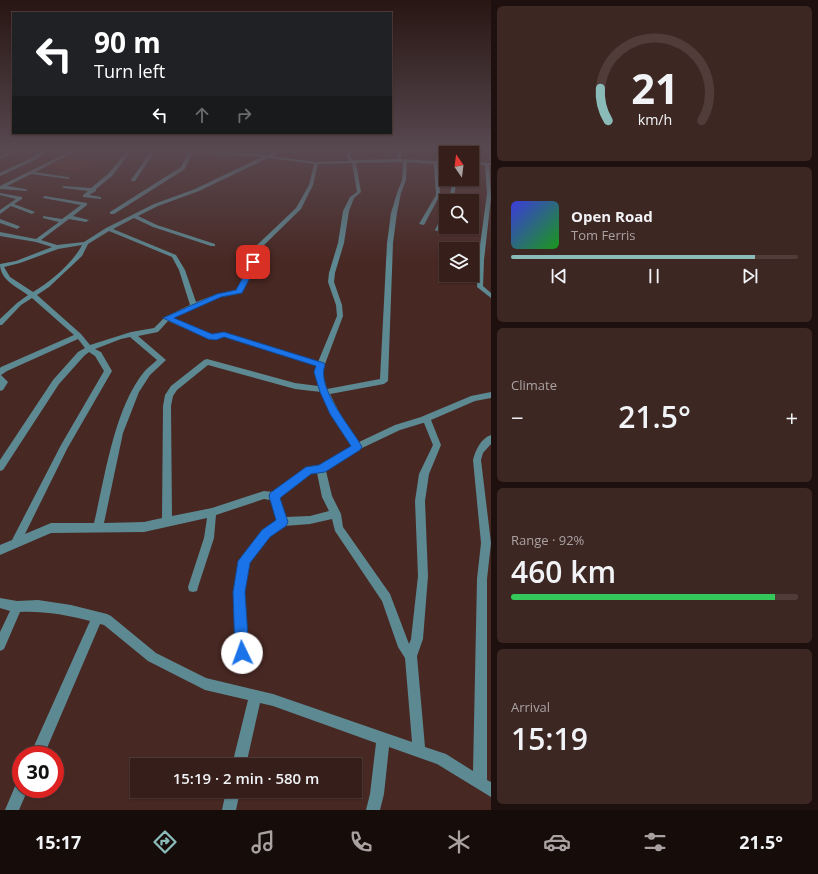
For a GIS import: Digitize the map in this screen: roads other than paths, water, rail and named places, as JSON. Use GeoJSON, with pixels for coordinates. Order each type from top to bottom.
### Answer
{"type":"FeatureCollection","features":[{"type":"Feature","properties":{"kind":"street"},"geometry":{"type":"LineString","coordinates":[[7,188],[25,190]]}},
{"type":"Feature","properties":{"kind":"street"},"geometry":{"type":"LineString","coordinates":[[78,188],[94,190]]}},
{"type":"Feature","properties":{"kind":"street"},"geometry":{"type":"LineString","coordinates":[[79,202],[96,188]]}},
{"type":"Feature","properties":{"kind":"street"},"geometry":{"type":"LineString","coordinates":[[112,213],[150,188]]}},
{"type":"Feature","properties":{"kind":"street"},"geometry":{"type":"LineString","coordinates":[[16,542],[64,447],[108,371],[98,354],[89,348],[79,336],[42,302],[8,278],[0,266],[18,262],[57,247],[86,243],[156,204],[202,188]]}},
{"type":"Feature","properties":{"kind":"street"},"geometry":{"type":"LineString","coordinates":[[0,467],[56,382],[76,359],[89,348],[131,334],[142,334],[156,330],[167,318],[219,296],[239,292],[251,270],[258,247],[298,209],[309,188]]}},
{"type":"Feature","properties":{"kind":"street"},"geometry":{"type":"LineString","coordinates":[[357,447],[334,411],[324,390],[318,372],[340,316],[339,305],[331,282],[341,243],[346,211],[352,197],[359,192],[358,188]]}},
{"type":"Feature","properties":{"kind":"street"},"geometry":{"type":"LineString","coordinates":[[167,522],[167,406],[169,395],[174,388],[207,362],[294,386],[324,390],[384,381],[390,243],[394,213],[401,188]]}},
{"type":"Feature","properties":{"kind":"street"},"geometry":{"type":"LineString","coordinates":[[422,224],[438,195],[438,188]]}},
{"type":"Feature","properties":{"kind":"street"},"geometry":{"type":"LineString","coordinates":[[489,188],[481,260],[480,287],[491,296]]}},
{"type":"Feature","properties":{"kind":"street"},"geometry":{"type":"LineString","coordinates":[[0,194],[20,198],[0,212]]}},
{"type":"Feature","properties":{"kind":"street"},"geometry":{"type":"LineString","coordinates":[[86,196],[100,198]]}},
{"type":"Feature","properties":{"kind":"street"},"geometry":{"type":"LineString","coordinates":[[37,241],[86,204],[45,197]]}},
{"type":"Feature","properties":{"kind":"street"},"geometry":{"type":"LineString","coordinates":[[12,205],[32,212]]}},
{"type":"Feature","properties":{"kind":"street"},"geometry":{"type":"LineString","coordinates":[[133,216],[155,226],[213,245]]}},
{"type":"Feature","properties":{"kind":"street"},"geometry":{"type":"LineString","coordinates":[[45,217],[63,221]]}},
{"type":"Feature","properties":{"kind":"street"},"geometry":{"type":"LineString","coordinates":[[69,217],[86,220]]}},
{"type":"Feature","properties":{"kind":"street"},"geometry":{"type":"LineString","coordinates":[[0,221],[17,226]]}},
{"type":"Feature","properties":{"kind":"street"},"geometry":{"type":"LineString","coordinates":[[108,230],[174,256],[182,270],[194,306]]}},
{"type":"Feature","properties":{"kind":"street"},"geometry":{"type":"LineString","coordinates":[[0,234],[37,241],[57,247]]}},
{"type":"Feature","properties":{"kind":"street"},"geometry":{"type":"LineString","coordinates":[[0,324],[20,304],[47,286],[80,255],[86,243]]}},
{"type":"Feature","properties":{"kind":"street"},"geometry":{"type":"LineString","coordinates":[[167,318],[210,337],[216,337],[224,334],[321,365]]}},
{"type":"Feature","properties":{"kind":"street"},"geometry":{"type":"LineString","coordinates":[[98,528],[119,432],[135,391],[147,373],[162,360],[131,334]]}},
{"type":"Feature","properties":{"kind":"street"},"geometry":{"type":"LineString","coordinates":[[0,373],[4,369],[79,336]]}},
{"type":"Feature","properties":{"kind":"street"},"geometry":{"type":"LineString","coordinates":[[0,378],[4,382],[0,388]]}},
{"type":"Feature","properties":{"kind":"street"},"geometry":{"type":"LineString","coordinates":[[0,550],[51,528],[144,527],[212,512],[264,495],[274,496],[309,470],[321,469],[357,447],[398,427],[427,419],[474,398],[491,396]]}},
{"type":"Feature","properties":{"kind":"street"},"geometry":{"type":"LineString","coordinates":[[419,752],[411,656],[417,639],[423,576],[420,501],[424,474],[437,445],[427,419]]}},
{"type":"Feature","properties":{"kind":"street"},"geometry":{"type":"LineString","coordinates":[[486,786],[482,587],[486,543],[477,460],[479,452],[491,438]]}},
{"type":"Feature","properties":{"kind":"street"},"geometry":{"type":"LineString","coordinates":[[321,469],[327,497],[336,514],[338,528],[386,598],[404,646],[411,656]]}},
{"type":"Feature","properties":{"kind":"street"},"geometry":{"type":"LineString","coordinates":[[274,496],[282,522]]}},
{"type":"Feature","properties":{"kind":"street"},"geometry":{"type":"LineString","coordinates":[[193,587],[209,538],[212,512]]}},
{"type":"Feature","properties":{"kind":"street"},"geometry":{"type":"LineString","coordinates":[[242,653],[239,592],[244,561],[266,534],[282,522],[310,520],[336,514]]}},
{"type":"Feature","properties":{"kind":"street"},"geometry":{"type":"LineString","coordinates":[[0,603],[17,607],[38,606],[71,611],[108,620],[152,657],[205,684],[273,700],[383,740],[441,759],[486,786]]}},
{"type":"Feature","properties":{"kind":"street"},"geometry":{"type":"LineString","coordinates":[[0,645],[17,607]]}},
{"type":"Feature","properties":{"kind":"street"},"geometry":{"type":"LineString","coordinates":[[41,746],[97,618]]}},
{"type":"Feature","properties":{"kind":"street"},"geometry":{"type":"LineString","coordinates":[[241,758],[256,696]]}},
{"type":"Feature","properties":{"kind":"street"},"geometry":{"type":"LineString","coordinates":[[373,810],[377,794],[383,740]]}},
{"type":"Feature","properties":{"kind":"street"},"geometry":{"type":"LineString","coordinates":[[12,810],[17,798]]}},
{"type":"Feature","properties":{"kind":"street"},"geometry":{"type":"LineString","coordinates":[[229,810],[232,798]]}}]}
